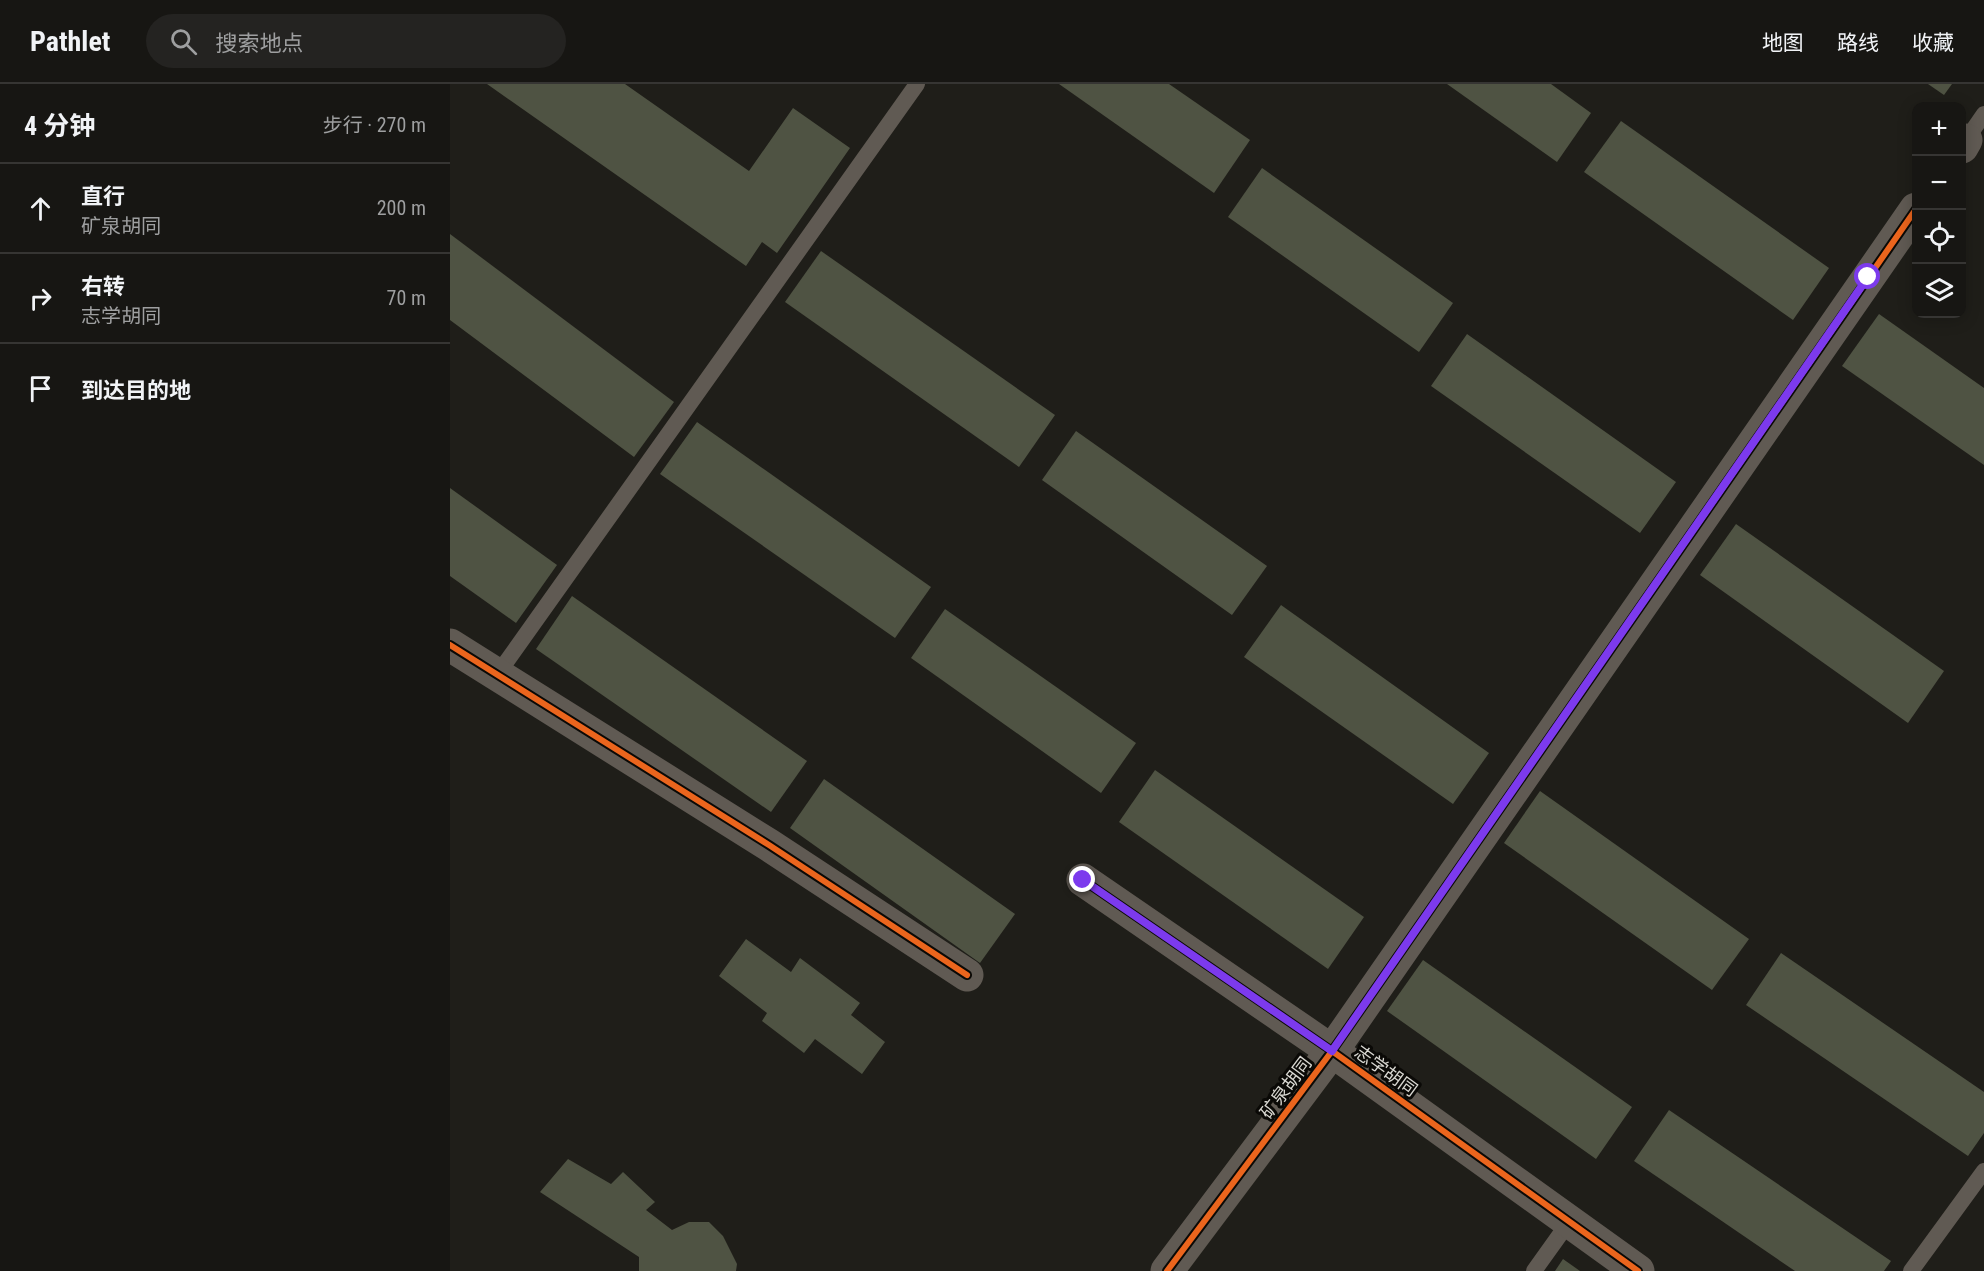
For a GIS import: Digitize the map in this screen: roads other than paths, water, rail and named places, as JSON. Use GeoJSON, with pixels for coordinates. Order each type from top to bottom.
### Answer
{"type":"FeatureCollection","features":[{"type":"Feature","properties":{"kind":"street","name":"矿泉胡同"},"geometry":{"type":"LineString","coordinates":[[1167,1271],[1332,1051],[1916,210]]}},
{"type":"Feature","properties":{"kind":"street"},"geometry":{"type":"LineString","coordinates":[[450,645],[769,845],[967,975]]}},
{"type":"Feature","properties":{"kind":"street","name":"志学胡同"},"geometry":{"type":"LineString","coordinates":[[1083,880],[1332,1051],[1638,1271]]}},
{"type":"Feature","properties":{"kind":"lane"},"geometry":{"type":"LineString","coordinates":[[496,675],[916,84]]}},
{"type":"Feature","properties":{"kind":"lane"},"geometry":{"type":"LineString","coordinates":[[1911,1271],[1984,1171]]}},
{"type":"Feature","properties":{"kind":"lane"},"geometry":{"type":"LineString","coordinates":[[1534,1271],[1569,1222]]}}]}
